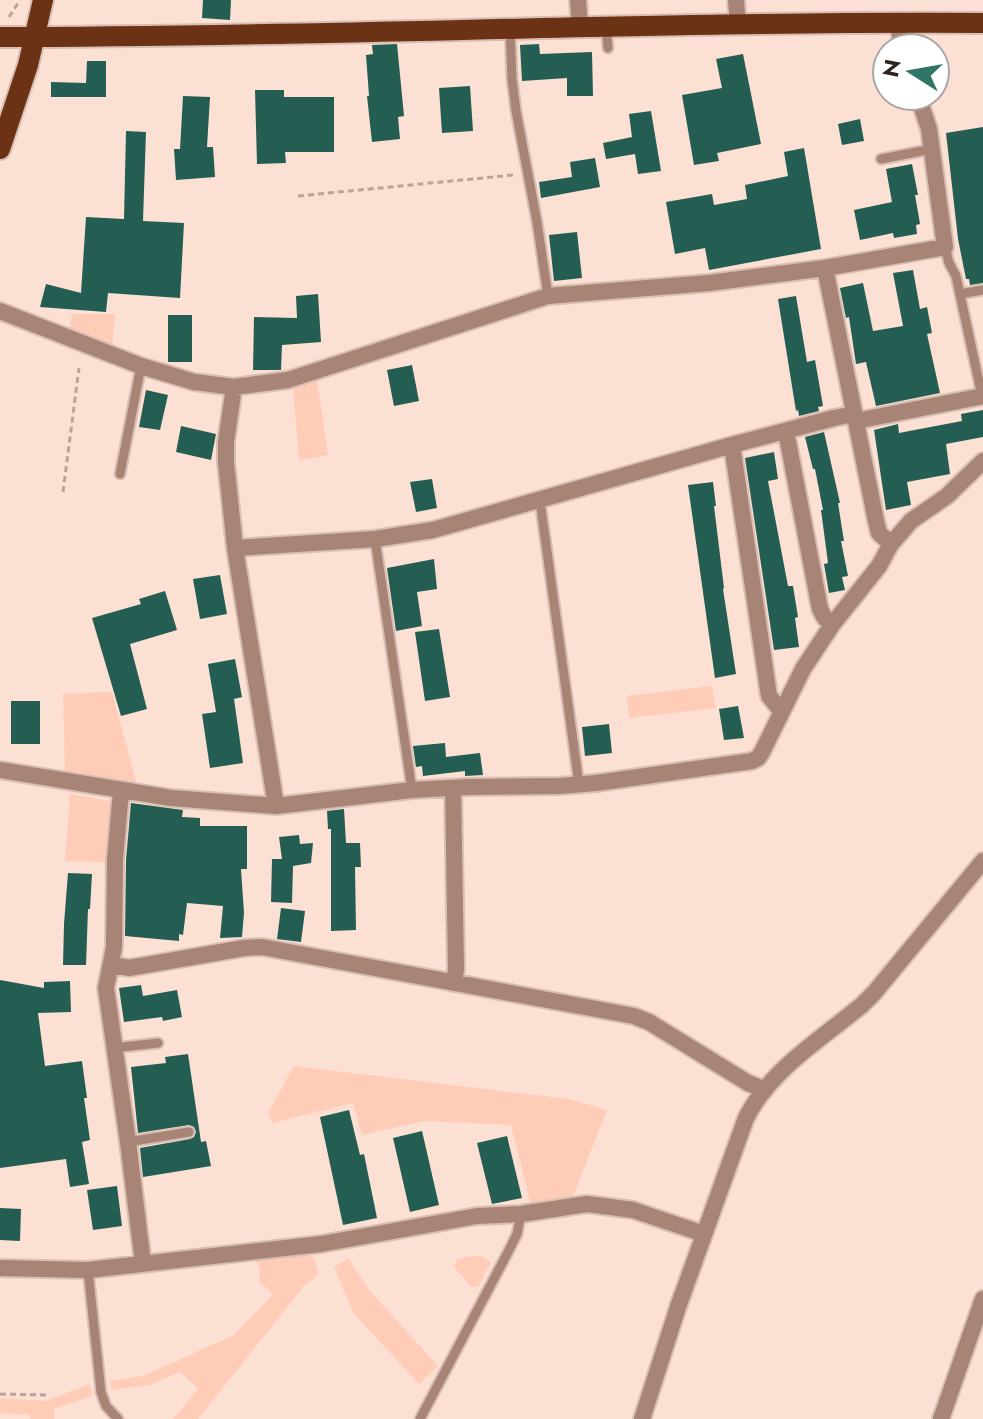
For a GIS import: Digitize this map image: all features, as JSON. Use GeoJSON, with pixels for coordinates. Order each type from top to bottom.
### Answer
{"type":"FeatureCollection","features":[{"type":"Feature","properties":{"kind":"main road"},"geometry":{"type":"LineString","coordinates":[[0,149],[21,90],[43,0]]}},
{"type":"Feature","properties":{"kind":"main road"},"geometry":{"type":"LineString","coordinates":[[4,29],[35,37],[580,26],[983,23]]}},
{"type":"Feature","properties":{"kind":"street"},"geometry":{"type":"LineString","coordinates":[[578,0],[580,26]]}},
{"type":"Feature","properties":{"kind":"street"},"geometry":{"type":"LineString","coordinates":[[736,0],[738,25]]}},
{"type":"Feature","properties":{"kind":"street"},"geometry":{"type":"LineString","coordinates":[[897,22],[899,32]]}},
{"type":"Feature","properties":{"kind":"street"},"geometry":{"type":"LineString","coordinates":[[0,311],[141,366],[194,382],[234,387],[288,380],[548,296],[709,283],[825,268],[945,247],[929,129],[923,112]]}},
{"type":"Feature","properties":{"kind":"street"},"geometry":{"type":"LineString","coordinates":[[825,268],[879,533],[891,544]]}},
{"type":"Feature","properties":{"kind":"street"},"geometry":{"type":"LineString","coordinates":[[234,387],[225,451],[235,548],[276,806]]}},
{"type":"Feature","properties":{"kind":"street"},"geometry":{"type":"LineString","coordinates":[[235,548],[375,539],[433,530],[834,418],[855,418],[982,396]]}},
{"type":"Feature","properties":{"kind":"street"},"geometry":{"type":"LineString","coordinates":[[786,431],[820,609],[832,625]]}},
{"type":"Feature","properties":{"kind":"street"},"geometry":{"type":"LineString","coordinates":[[732,445],[769,696],[781,711]]}},
{"type":"Feature","properties":{"kind":"street"},"geometry":{"type":"LineString","coordinates":[[0,770],[171,798],[276,806],[412,790],[579,784],[752,761],[762,752],[803,669],[832,625],[879,566],[891,544],[911,521],[947,496],[983,461]]}},
{"type":"Feature","properties":{"kind":"street"},"geometry":{"type":"LineString","coordinates":[[453,788],[454,983]]}},
{"type":"Feature","properties":{"kind":"street"},"geometry":{"type":"LineString","coordinates":[[121,791],[115,859],[114,947],[106,988],[143,1263]]}},
{"type":"Feature","properties":{"kind":"street"},"geometry":{"type":"LineString","coordinates":[[642,1419],[746,1118],[763,1089],[874,993],[983,861]]}},
{"type":"Feature","properties":{"kind":"street"},"geometry":{"type":"LineString","coordinates":[[112,965],[129,968],[252,947],[634,1016],[763,1089]]}},
{"type":"Feature","properties":{"kind":"street"},"geometry":{"type":"LineString","coordinates":[[0,1268],[88,1270],[321,1244],[477,1216],[521,1214],[587,1204],[633,1210],[704,1234]]}},
{"type":"Feature","properties":{"kind":"street"},"geometry":{"type":"LineString","coordinates":[[941,1419],[983,1299]]}},
{"type":"Feature","properties":{"kind":"lane"},"geometry":{"type":"LineString","coordinates":[[606,26],[608,48]]}},
{"type":"Feature","properties":{"kind":"lane"},"geometry":{"type":"LineString","coordinates":[[510,28],[513,89],[548,296]]}},
{"type":"Feature","properties":{"kind":"lane"},"geometry":{"type":"LineString","coordinates":[[881,159],[932,149]]}},
{"type":"Feature","properties":{"kind":"lane"},"geometry":{"type":"LineString","coordinates":[[945,247],[960,294],[982,396]]}},
{"type":"Feature","properties":{"kind":"lane"},"geometry":{"type":"LineString","coordinates":[[960,294],[983,290]]}},
{"type":"Feature","properties":{"kind":"lane"},"geometry":{"type":"LineString","coordinates":[[120,474],[141,366]]}},
{"type":"Feature","properties":{"kind":"lane"},"geometry":{"type":"LineString","coordinates":[[540,501],[579,784]]}},
{"type":"Feature","properties":{"kind":"lane"},"geometry":{"type":"LineString","coordinates":[[375,539],[412,790]]}},
{"type":"Feature","properties":{"kind":"lane"},"geometry":{"type":"LineString","coordinates":[[114,1048],[158,1043]]}},
{"type":"Feature","properties":{"kind":"lane"},"geometry":{"type":"LineString","coordinates":[[128,1142],[189,1132]]}},
{"type":"Feature","properties":{"kind":"lane"},"geometry":{"type":"LineString","coordinates":[[420,1419],[517,1234],[521,1214]]}},
{"type":"Feature","properties":{"kind":"lane"},"geometry":{"type":"LineString","coordinates":[[88,1270],[101,1392],[106,1406],[118,1419]]}},
{"type":"Feature","properties":{"kind":"path"},"geometry":{"type":"LineString","coordinates":[[4,29],[20,0]]}},
{"type":"Feature","properties":{"kind":"path"},"geometry":{"type":"LineString","coordinates":[[298,196],[528,172]]}},
{"type":"Feature","properties":{"kind":"path"},"geometry":{"type":"LineString","coordinates":[[63,492],[79,368]]}},
{"type":"Feature","properties":{"kind":"path"},"geometry":{"type":"LineString","coordinates":[[0,1394],[47,1395]]}},
{"type":"Feature","properties":{"kind":"shaded area"},"geometry":{"type":"Polygon","coordinates":[[[72,314],[115,314],[112,349],[69,333],[72,314]]]}},
{"type":"Feature","properties":{"kind":"shaded area"},"geometry":{"type":"Polygon","coordinates":[[[317,381],[328,455],[299,461],[293,387],[317,381]]]}},
{"type":"Feature","properties":{"kind":"shaded area"},"geometry":{"type":"Polygon","coordinates":[[[712,686],[716,708],[629,718],[627,696],[712,686]]]}},
{"type":"Feature","properties":{"kind":"shaded area"},"geometry":{"type":"Polygon","coordinates":[[[112,692],[137,785],[65,774],[63,694],[112,692]]]}},
{"type":"Feature","properties":{"kind":"shaded area"},"geometry":{"type":"Polygon","coordinates":[[[70,794],[110,801],[107,862],[65,861],[70,794]]]}},
{"type":"Feature","properties":{"kind":"shaded area"},"geometry":{"type":"Polygon","coordinates":[[[294,1066],[569,1099],[607,1110],[573,1196],[531,1204],[511,1125],[424,1121],[362,1135],[353,1103],[272,1123],[268,1113],[294,1066]]]}},
{"type":"Feature","properties":{"kind":"shaded area"},"geometry":{"type":"Polygon","coordinates":[[[307,1252],[315,1260],[318,1275],[304,1286],[198,1419],[173,1419],[198,1389],[180,1372],[150,1385],[111,1390],[110,1381],[143,1376],[234,1335],[273,1294],[259,1282],[260,1271],[256,1259],[307,1252]]]}},
{"type":"Feature","properties":{"kind":"shaded area"},"geometry":{"type":"Polygon","coordinates":[[[482,1256],[491,1262],[479,1286],[471,1287],[454,1267],[456,1260],[482,1256]]]}},
{"type":"Feature","properties":{"kind":"shaded area"},"geometry":{"type":"Polygon","coordinates":[[[348,1258],[370,1291],[438,1366],[419,1384],[354,1314],[334,1267],[348,1258]]]}},
{"type":"Feature","properties":{"kind":"shaded area"},"geometry":{"type":"Polygon","coordinates":[[[90,1384],[93,1396],[54,1409],[54,1419],[31,1419],[29,1415],[0,1413],[0,1398],[45,1401],[90,1384]]]}},
{"type":"Feature","properties":{"kind":"building"},"geometry":{"type":"Polygon","coordinates":[[[203,0],[231,0],[230,20],[202,18],[203,0]]]}},
{"type":"Feature","properties":{"kind":"building"},"geometry":{"type":"Polygon","coordinates":[[[397,44],[404,116],[398,117],[400,139],[372,142],[366,55],[373,54],[372,45],[397,44]]]}},
{"type":"Feature","properties":{"kind":"building"},"geometry":{"type":"Polygon","coordinates":[[[539,44],[540,54],[592,52],[593,96],[567,96],[567,78],[522,81],[520,45],[539,44]]]}},
{"type":"Feature","properties":{"kind":"building"},"geometry":{"type":"Polygon","coordinates":[[[743,54],[761,144],[717,153],[719,161],[694,165],[682,95],[722,88],[716,59],[743,54]]]}},
{"type":"Feature","properties":{"kind":"building"},"geometry":{"type":"Polygon","coordinates":[[[87,61],[106,61],[106,97],[51,97],[51,82],[86,83],[87,61]]]}},
{"type":"Feature","properties":{"kind":"building"},"geometry":{"type":"Polygon","coordinates":[[[470,86],[473,131],[442,133],[439,88],[470,86]]]}},
{"type":"Feature","properties":{"kind":"building"},"geometry":{"type":"Polygon","coordinates":[[[255,90],[284,90],[284,97],[334,97],[334,152],[285,152],[286,163],[257,164],[255,90]]]}},
{"type":"Feature","properties":{"kind":"building"},"geometry":{"type":"Polygon","coordinates":[[[183,96],[210,97],[207,147],[213,147],[215,177],[176,180],[174,149],[180,149],[183,96]]]}},
{"type":"Feature","properties":{"kind":"building"},"geometry":{"type":"Polygon","coordinates":[[[651,111],[661,171],[638,174],[635,154],[606,159],[603,143],[632,137],[629,114],[651,111]]]}},
{"type":"Feature","properties":{"kind":"building"},"geometry":{"type":"Polygon","coordinates":[[[860,119],[864,141],[842,145],[838,124],[860,119]]]}},
{"type":"Feature","properties":{"kind":"building"},"geometry":{"type":"Polygon","coordinates":[[[983,127],[983,283],[970,285],[958,239],[946,133],[983,127]]]}},
{"type":"Feature","properties":{"kind":"building"},"geometry":{"type":"Polygon","coordinates":[[[126,131],[146,132],[143,221],[184,223],[180,298],[108,293],[106,312],[40,307],[46,284],[81,293],[86,217],[124,219],[126,131]]]}},
{"type":"Feature","properties":{"kind":"building"},"geometry":{"type":"Polygon","coordinates":[[[804,148],[821,249],[709,270],[705,248],[675,254],[666,202],[712,194],[714,205],[747,199],[745,185],[788,176],[784,152],[804,148]]]}},
{"type":"Feature","properties":{"kind":"building"},"geometry":{"type":"Polygon","coordinates":[[[595,158],[600,187],[541,198],[539,182],[572,177],[570,162],[595,158]]]}},
{"type":"Feature","properties":{"kind":"building"},"geometry":{"type":"Polygon","coordinates":[[[912,164],[918,195],[915,195],[920,224],[916,225],[917,234],[894,238],[893,233],[860,240],[854,210],[892,202],[886,169],[912,164]]]}},
{"type":"Feature","properties":{"kind":"building"},"geometry":{"type":"Polygon","coordinates":[[[577,232],[582,278],[554,281],[549,235],[577,232]]]}},
{"type":"Feature","properties":{"kind":"building"},"geometry":{"type":"Polygon","coordinates":[[[913,270],[920,309],[927,307],[932,333],[927,334],[940,393],[876,406],[866,362],[856,364],[849,317],[846,318],[840,288],[863,283],[873,331],[903,326],[893,273],[913,270]]]}},
{"type":"Feature","properties":{"kind":"building"},"geometry":{"type":"Polygon","coordinates":[[[318,294],[321,342],[282,345],[281,370],[253,370],[254,317],[297,318],[296,296],[318,294]]]}},
{"type":"Feature","properties":{"kind":"building"},"geometry":{"type":"Polygon","coordinates":[[[796,296],[807,362],[815,360],[823,406],[818,407],[819,411],[799,416],[778,299],[796,296]]]}},
{"type":"Feature","properties":{"kind":"building"},"geometry":{"type":"Polygon","coordinates":[[[168,315],[192,315],[192,362],[168,362],[168,315]]]}},
{"type":"Feature","properties":{"kind":"building"},"geometry":{"type":"Polygon","coordinates":[[[412,365],[419,401],[394,406],[387,370],[412,365]]]}},
{"type":"Feature","properties":{"kind":"building"},"geometry":{"type":"Polygon","coordinates":[[[146,390],[168,395],[160,430],[139,427],[146,390]]]}},
{"type":"Feature","properties":{"kind":"building"},"geometry":{"type":"Polygon","coordinates":[[[983,410],[983,437],[946,444],[950,474],[907,482],[911,505],[886,510],[874,430],[898,424],[899,433],[962,421],[961,414],[983,410]]]}},
{"type":"Feature","properties":{"kind":"building"},"geometry":{"type":"Polygon","coordinates":[[[181,426],[216,434],[211,460],[176,452],[181,426]]]}},
{"type":"Feature","properties":{"kind":"building"},"geometry":{"type":"Polygon","coordinates":[[[824,432],[840,503],[844,541],[841,541],[848,576],[842,577],[845,590],[829,593],[824,564],[828,563],[823,510],[805,437],[824,432]]]}},
{"type":"Feature","properties":{"kind":"building"},"geometry":{"type":"Polygon","coordinates":[[[774,452],[778,479],[768,481],[788,586],[793,586],[799,647],[774,650],[745,458],[774,452]]]}},
{"type":"Feature","properties":{"kind":"building"},"geometry":{"type":"Polygon","coordinates":[[[432,479],[437,508],[416,512],[410,482],[432,479]]]}},
{"type":"Feature","properties":{"kind":"building"},"geometry":{"type":"Polygon","coordinates":[[[713,482],[723,589],[736,674],[715,678],[688,485],[713,482]]]}},
{"type":"Feature","properties":{"kind":"building"},"geometry":{"type":"Polygon","coordinates":[[[434,559],[437,589],[417,592],[422,626],[396,631],[387,568],[434,559]]]}},
{"type":"Feature","properties":{"kind":"building"},"geometry":{"type":"Polygon","coordinates":[[[220,575],[227,614],[200,619],[193,579],[220,575]]]}},
{"type":"Feature","properties":{"kind":"building"},"geometry":{"type":"Polygon","coordinates":[[[165,591],[177,630],[130,644],[147,709],[121,716],[92,618],[141,604],[139,599],[165,591]]]}},
{"type":"Feature","properties":{"kind":"building"},"geometry":{"type":"Polygon","coordinates":[[[439,629],[450,697],[425,701],[415,632],[439,629]]]}},
{"type":"Feature","properties":{"kind":"building"},"geometry":{"type":"Polygon","coordinates":[[[235,659],[242,697],[234,699],[243,763],[210,768],[202,714],[216,712],[208,664],[235,659]]]}},
{"type":"Feature","properties":{"kind":"building"},"geometry":{"type":"Polygon","coordinates":[[[11,701],[40,701],[40,744],[11,744],[11,701]]]}},
{"type":"Feature","properties":{"kind":"building"},"geometry":{"type":"Polygon","coordinates":[[[738,706],[744,738],[724,740],[719,709],[738,706]]]}},
{"type":"Feature","properties":{"kind":"building"},"geometry":{"type":"Polygon","coordinates":[[[609,724],[612,753],[585,756],[582,727],[609,724]]]}},
{"type":"Feature","properties":{"kind":"building"},"geometry":{"type":"Polygon","coordinates":[[[445,743],[446,757],[480,753],[483,775],[465,776],[465,771],[423,776],[422,766],[416,767],[413,746],[445,743]]]}},
{"type":"Feature","properties":{"kind":"building"},"geometry":{"type":"Polygon","coordinates":[[[131,803],[183,810],[182,817],[200,818],[200,826],[247,826],[247,869],[241,869],[242,937],[220,938],[223,906],[187,903],[183,935],[179,934],[179,941],[125,936],[126,860],[131,803]]]}},
{"type":"Feature","properties":{"kind":"building"},"geometry":{"type":"Polygon","coordinates":[[[344,809],[346,843],[360,843],[361,867],[355,867],[356,930],[331,931],[331,829],[328,829],[327,811],[344,809]]]}},
{"type":"Feature","properties":{"kind":"building"},"geometry":{"type":"Polygon","coordinates":[[[299,835],[300,844],[313,843],[311,863],[293,866],[292,903],[271,902],[272,859],[282,859],[279,837],[299,835]]]}},
{"type":"Feature","properties":{"kind":"building"},"geometry":{"type":"Polygon","coordinates":[[[68,873],[92,874],[86,965],[63,965],[68,873]]]}},
{"type":"Feature","properties":{"kind":"building"},"geometry":{"type":"Polygon","coordinates":[[[281,908],[305,911],[301,942],[277,939],[281,908]]]}},
{"type":"Feature","properties":{"kind":"building"},"geometry":{"type":"Polygon","coordinates":[[[0,980],[44,988],[44,982],[70,981],[71,1012],[38,1013],[45,1066],[82,1061],[90,1140],[82,1142],[89,1184],[70,1187],[66,1159],[0,1168],[0,980]]]}},
{"type":"Feature","properties":{"kind":"building"},"geometry":{"type":"Polygon","coordinates":[[[141,985],[143,996],[177,990],[182,1017],[124,1022],[119,988],[141,985]]]}},
{"type":"Feature","properties":{"kind":"building"},"geometry":{"type":"Polygon","coordinates":[[[188,1054],[201,1142],[206,1141],[211,1166],[143,1177],[140,1148],[190,1139],[196,1132],[189,1125],[138,1133],[131,1067],[166,1063],[165,1057],[188,1054]]]}},
{"type":"Feature","properties":{"kind":"building"},"geometry":{"type":"Polygon","coordinates":[[[349,1110],[360,1155],[364,1154],[377,1218],[343,1225],[320,1117],[349,1110]]]}},
{"type":"Feature","properties":{"kind":"building"},"geometry":{"type":"Polygon","coordinates":[[[422,1131],[439,1205],[410,1212],[393,1138],[422,1131]]]}},
{"type":"Feature","properties":{"kind":"building"},"geometry":{"type":"Polygon","coordinates":[[[507,1136],[522,1198],[492,1204],[477,1143],[507,1136]]]}},
{"type":"Feature","properties":{"kind":"building"},"geometry":{"type":"Polygon","coordinates":[[[117,1186],[122,1226],[93,1230],[87,1190],[117,1186]]]}},
{"type":"Feature","properties":{"kind":"building"},"geometry":{"type":"Polygon","coordinates":[[[0,1208],[21,1209],[20,1241],[0,1240],[0,1208]]]}}]}
